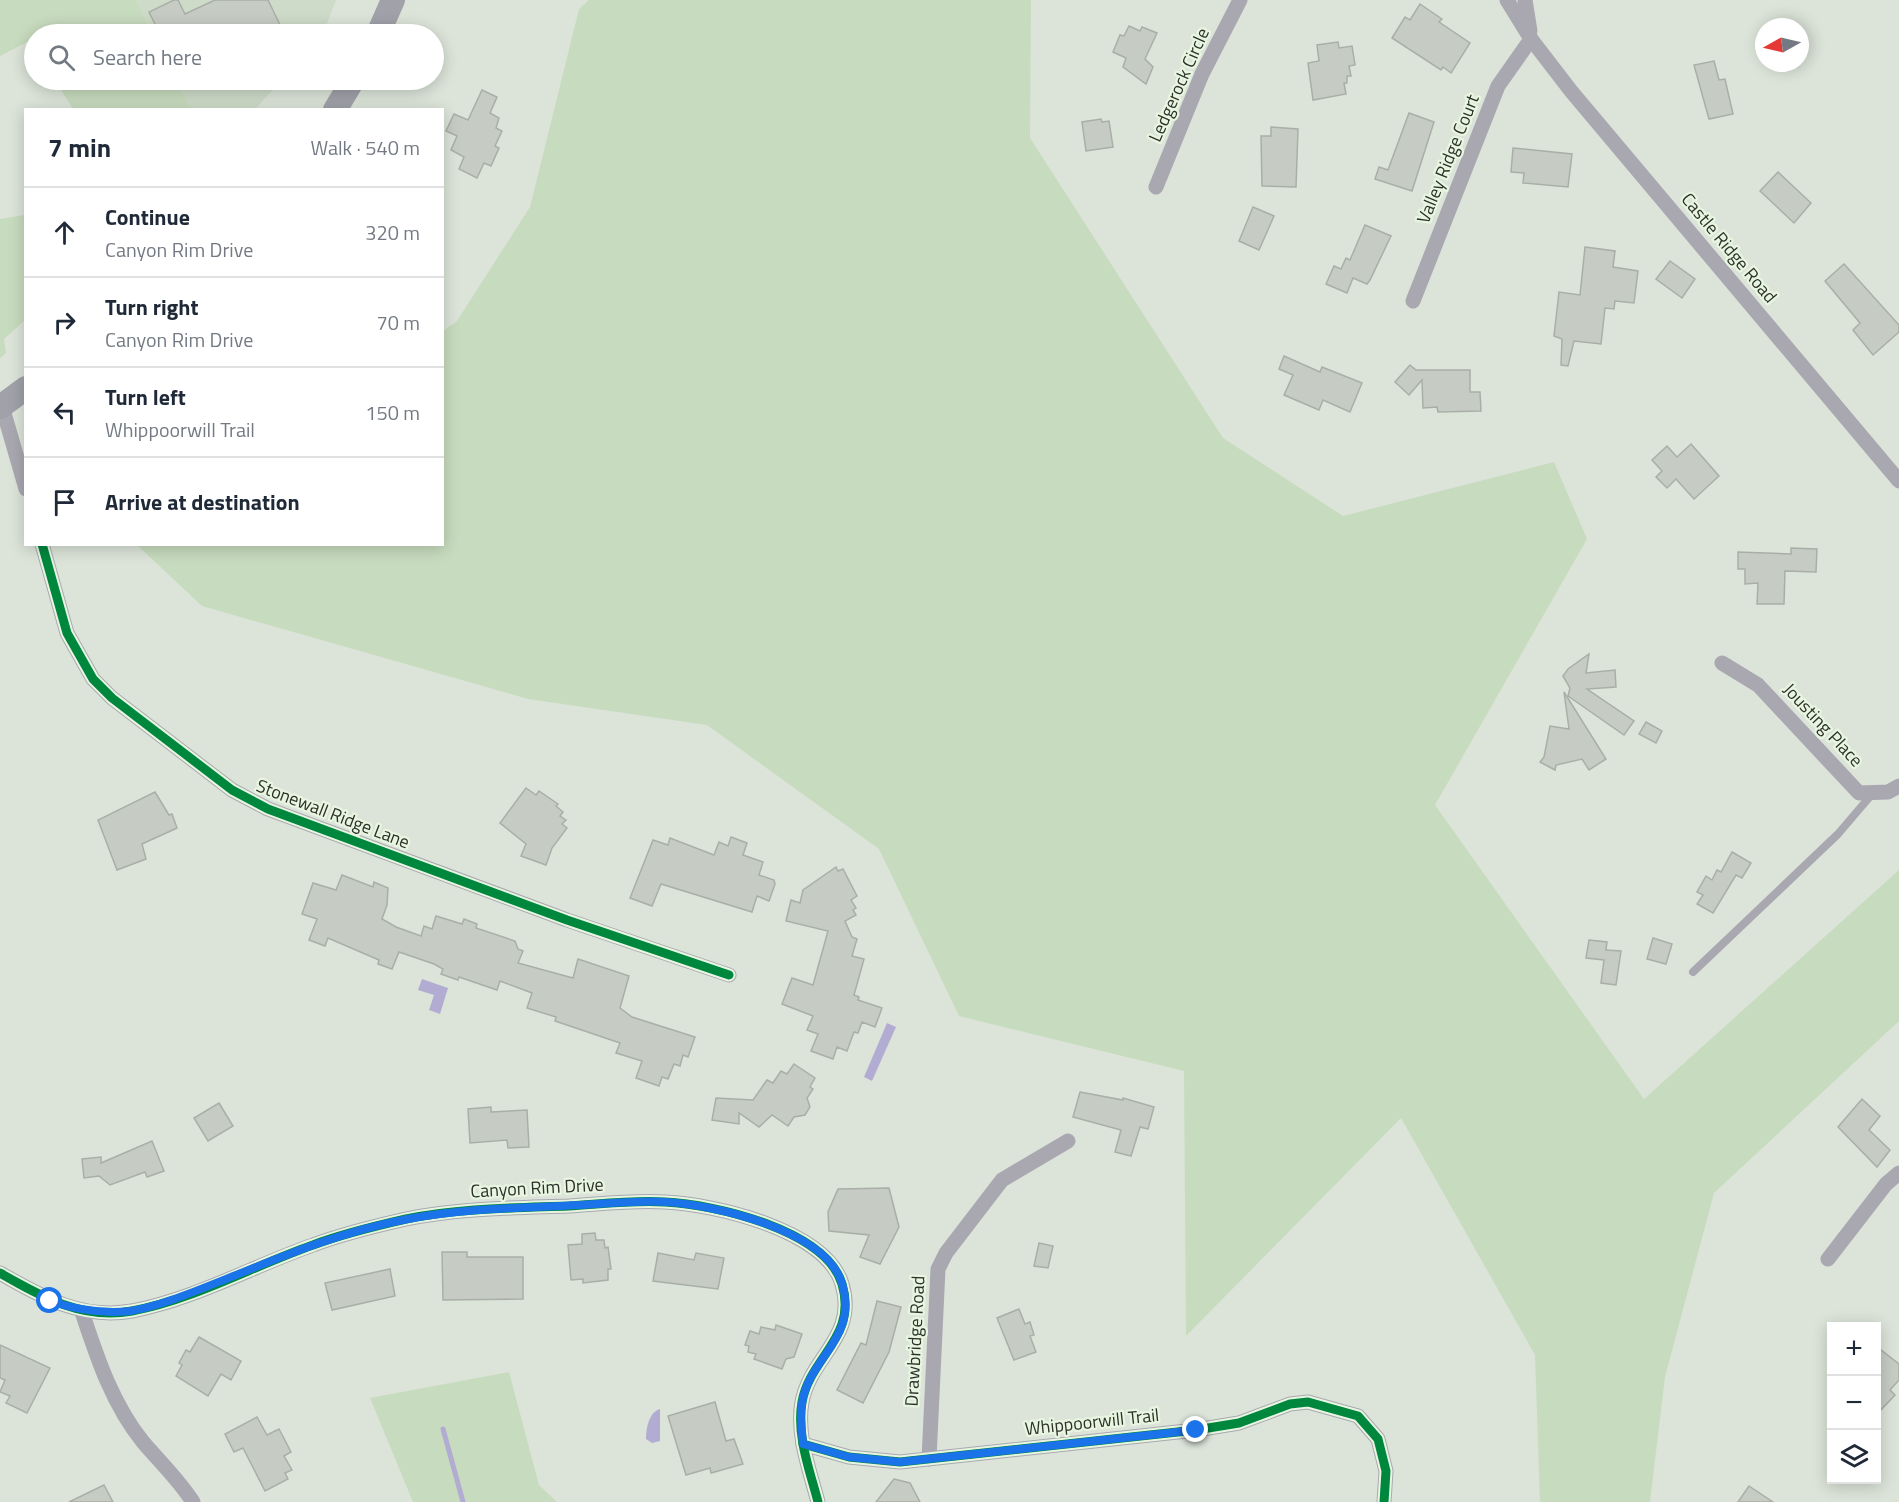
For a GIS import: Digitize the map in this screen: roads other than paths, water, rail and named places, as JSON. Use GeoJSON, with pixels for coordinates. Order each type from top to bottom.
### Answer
{"type":"FeatureCollection","features":[{"type":"Feature","properties":{"kind":"main road"},"geometry":{"type":"LineString","coordinates":[[382,24],[393,0]]}},
{"type":"Feature","properties":{"kind":"main road"},"geometry":{"type":"LineString","coordinates":[[336,108],[347,90]]}},
{"type":"Feature","properties":{"kind":"main road"},"geometry":{"type":"LineString","coordinates":[[1,407],[24,390]]}},
{"type":"Feature","properties":{"kind":"street","name":"Ledgerock Circle"},"geometry":{"type":"LineString","coordinates":[[1156,187],[1202,74],[1240,0]]}},
{"type":"Feature","properties":{"kind":"street","name":"Castle Ridge Road"},"geometry":{"type":"LineString","coordinates":[[1507,0],[1531,39],[1571,91],[1899,481]]}},
{"type":"Feature","properties":{"kind":"street","name":"Castle Ridge Road"},"geometry":{"type":"LineString","coordinates":[[1525,0],[1531,39]]}},
{"type":"Feature","properties":{"kind":"street","name":"Valley Ridge Court"},"geometry":{"type":"LineString","coordinates":[[1413,301],[1498,86],[1531,39]]}},
{"type":"Feature","properties":{"kind":"street"},"geometry":{"type":"LineString","coordinates":[[1,407],[24,482]]}},
{"type":"Feature","properties":{"kind":"street","name":"Stonewall Ridge Lane"},"geometry":{"type":"LineString","coordinates":[[43,546],[67,633],[93,679],[112,698],[232,790],[268,809],[567,920],[729,975]]}},
{"type":"Feature","properties":{"kind":"street","name":"Jousting Place"},"geometry":{"type":"LineString","coordinates":[[1722,663],[1758,685],[1859,793],[1874,792]]}},
{"type":"Feature","properties":{"kind":"street"},"geometry":{"type":"LineString","coordinates":[[1874,792],[1888,792],[1899,786]]}},
{"type":"Feature","properties":{"kind":"street","name":"Drawbridge Road"},"geometry":{"type":"LineString","coordinates":[[929,1459],[938,1269],[946,1254],[1002,1180],[1068,1141]]}},
{"type":"Feature","properties":{"kind":"street"},"geometry":{"type":"LineString","coordinates":[[1828,1259],[1886,1184],[1899,1173]]}},
{"type":"Feature","properties":{"kind":"street","name":"Canyon Rim Drive"},"geometry":{"type":"LineString","coordinates":[[0,1273],[50,1301],[82,1312],[131,1311],[203,1288],[314,1244],[407,1219],[480,1209],[666,1202],[715,1210],[770,1223],[807,1242],[829,1263],[842,1282],[846,1313],[835,1343],[812,1375],[802,1403],[803,1444],[819,1502]]}},
{"type":"Feature","properties":{"kind":"street"},"geometry":{"type":"LineString","coordinates":[[82,1312],[99,1364],[115,1398],[141,1440],[183,1485],[194,1502]]}},
{"type":"Feature","properties":{"kind":"street","name":"Whippoorwill Trail"},"geometry":{"type":"LineString","coordinates":[[803,1444],[872,1461],[929,1459],[1196,1430],[1239,1423],[1290,1404],[1308,1402],[1359,1416],[1378,1439],[1386,1471],[1384,1502]]}},
{"type":"Feature","properties":{"kind":"lane"},"geometry":{"type":"LineString","coordinates":[[1693,972],[1838,834],[1874,792]]}},
{"type":"Feature","properties":{"kind":"waterway"},"geometry":{"type":"LineString","coordinates":[[443,1429],[463,1502]]}}]}
